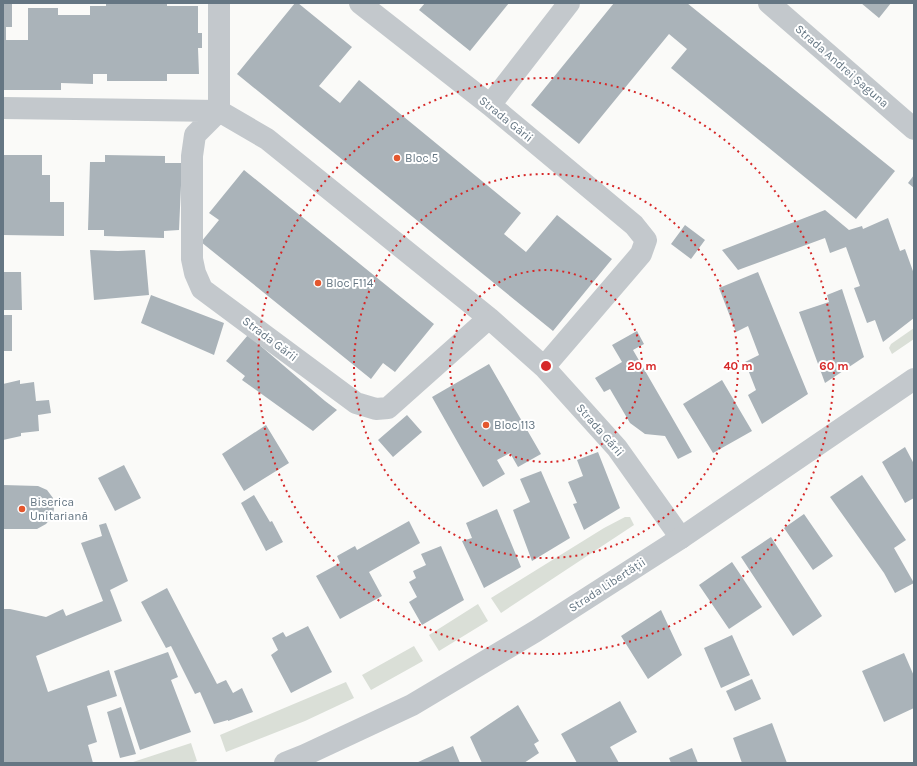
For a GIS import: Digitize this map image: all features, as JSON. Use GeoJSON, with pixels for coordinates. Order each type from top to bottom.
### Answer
{"type":"FeatureCollection","features":[{"type":"Feature","properties":{"kind":"street"},"geometry":{"type":"LineString","coordinates":[[219,3],[219,111]]}},
{"type":"Feature","properties":{"kind":"street","name":"Strada Gării"},"geometry":{"type":"LineString","coordinates":[[360,3],[490,105],[634,225],[646,240],[641,254],[544,367]]}},
{"type":"Feature","properties":{"kind":"street"},"geometry":{"type":"LineString","coordinates":[[490,105],[569,3]]}},
{"type":"Feature","properties":{"kind":"street","name":"Strada Andrei Șaguna"},"geometry":{"type":"LineString","coordinates":[[769,3],[914,129]]}},
{"type":"Feature","properties":{"kind":"street","name":"Strada Gării"},"geometry":{"type":"LineString","coordinates":[[3,108],[219,111],[267,139],[488,318],[544,367],[617,448],[681,538]]}},
{"type":"Feature","properties":{"kind":"street","name":"Strada Gării"},"geometry":{"type":"LineString","coordinates":[[219,111],[195,135],[192,156],[192,259],[195,273],[202,289],[356,403],[376,409],[388,408],[488,318]]}},
{"type":"Feature","properties":{"kind":"street","name":"Strada Libertății"},"geometry":{"type":"LineString","coordinates":[[284,763],[305,755],[412,705],[536,631],[681,538],[914,379]]}},
{"type":"Feature","properties":{"kind":"shaded area"},"geometry":{"type":"Polygon","coordinates":[[[914,328],[914,339],[892,354],[889,348],[891,344],[914,328]]]}},
{"type":"Feature","properties":{"kind":"shaded area"},"geometry":{"type":"Polygon","coordinates":[[[625,517],[630,517],[634,525],[501,613],[491,598],[604,528],[625,517]]]}},
{"type":"Feature","properties":{"kind":"shaded area"},"geometry":{"type":"Polygon","coordinates":[[[478,604],[488,621],[439,651],[429,635],[478,604]]]}},
{"type":"Feature","properties":{"kind":"shaded area"},"geometry":{"type":"Polygon","coordinates":[[[414,646],[423,661],[371,690],[362,675],[414,646]]]}},
{"type":"Feature","properties":{"kind":"shaded area"},"geometry":{"type":"Polygon","coordinates":[[[346,682],[354,698],[305,721],[226,752],[220,735],[346,682]]]}},
{"type":"Feature","properties":{"kind":"shaded area"},"geometry":{"type":"Polygon","coordinates":[[[191,743],[197,761],[191,763],[130,763],[191,743]]]}},
{"type":"Feature","properties":{"kind":"building"},"geometry":{"type":"Polygon","coordinates":[[[3,3],[12,3],[12,27],[6,27],[6,40],[28,40],[28,8],[58,8],[58,15],[90,15],[90,6],[106,6],[106,3],[167,3],[167,6],[198,6],[198,33],[202,33],[202,48],[198,48],[199,74],[167,74],[167,81],[107,81],[107,74],[93,74],[93,84],[61,83],[61,90],[3,90],[3,3]]]}},
{"type":"Feature","properties":{"kind":"building","name":"Bloc 5"},"geometry":{"type":"Polygon","coordinates":[[[295,3],[298,3],[352,47],[319,86],[340,103],[359,80],[521,213],[504,234],[526,252],[557,215],[612,259],[553,331],[237,74],[295,3]]]}},
{"type":"Feature","properties":{"kind":"building"},"geometry":{"type":"Polygon","coordinates":[[[425,3],[509,3],[470,51],[419,10],[425,3]]]}},
{"type":"Feature","properties":{"kind":"building"},"geometry":{"type":"Polygon","coordinates":[[[614,3],[687,3],[895,171],[856,219],[671,68],[687,49],[669,34],[579,144],[531,105],[614,3]]]}},
{"type":"Feature","properties":{"kind":"building"},"geometry":{"type":"Polygon","coordinates":[[[861,3],[891,3],[879,18],[861,3]]]}},
{"type":"Feature","properties":{"kind":"building"},"geometry":{"type":"Polygon","coordinates":[[[3,155],[42,155],[42,175],[50,175],[50,202],[64,202],[64,236],[3,235],[3,155]]]}},
{"type":"Feature","properties":{"kind":"building"},"geometry":{"type":"Polygon","coordinates":[[[105,155],[165,156],[165,163],[182,163],[179,230],[164,231],[164,238],[104,236],[104,230],[88,230],[90,162],[105,162],[105,155]]]}},
{"type":"Feature","properties":{"kind":"building","name":"Bloc F114"},"geometry":{"type":"Polygon","coordinates":[[[244,170],[434,324],[395,372],[383,363],[371,379],[201,242],[219,220],[209,213],[244,170]]]}},
{"type":"Feature","properties":{"kind":"building"},"geometry":{"type":"Polygon","coordinates":[[[914,175],[914,188],[908,183],[914,175]]]}},
{"type":"Feature","properties":{"kind":"building"},"geometry":{"type":"Polygon","coordinates":[[[825,210],[849,230],[862,226],[863,229],[888,218],[900,251],[905,249],[914,274],[914,318],[883,342],[875,320],[867,323],[854,288],[860,286],[846,247],[830,253],[825,238],[738,270],[722,250],[825,210]]]}},
{"type":"Feature","properties":{"kind":"building"},"geometry":{"type":"Polygon","coordinates":[[[685,225],[705,240],[691,259],[671,244],[685,225]]]}},
{"type":"Feature","properties":{"kind":"building"},"geometry":{"type":"Polygon","coordinates":[[[90,250],[145,250],[149,295],[94,300],[90,250]]]}},
{"type":"Feature","properties":{"kind":"building"},"geometry":{"type":"Polygon","coordinates":[[[3,272],[21,272],[22,310],[3,310],[3,272]]]}},
{"type":"Feature","properties":{"kind":"building"},"geometry":{"type":"Polygon","coordinates":[[[758,272],[808,394],[762,424],[748,395],[756,390],[745,362],[759,355],[748,326],[736,332],[719,288],[758,272]]]}},
{"type":"Feature","properties":{"kind":"building"},"geometry":{"type":"Polygon","coordinates":[[[842,289],[864,357],[825,383],[799,312],[829,302],[827,295],[842,289]]]}},
{"type":"Feature","properties":{"kind":"building"},"geometry":{"type":"Polygon","coordinates":[[[151,295],[224,323],[214,355],[141,323],[151,295]]]}},
{"type":"Feature","properties":{"kind":"building"},"geometry":{"type":"Polygon","coordinates":[[[3,315],[12,315],[12,351],[3,351],[3,315]]]}},
{"type":"Feature","properties":{"kind":"building"},"geometry":{"type":"Polygon","coordinates":[[[637,331],[644,344],[633,350],[692,452],[678,459],[665,436],[645,434],[630,423],[610,389],[604,392],[595,378],[622,362],[612,345],[637,331]]]}},
{"type":"Feature","properties":{"kind":"building"},"geometry":{"type":"Polygon","coordinates":[[[248,335],[337,410],[313,431],[242,380],[245,376],[226,361],[248,335]]]}},
{"type":"Feature","properties":{"kind":"building","name":"Bloc 113"},"geometry":{"type":"Polygon","coordinates":[[[489,364],[541,454],[518,467],[510,453],[497,460],[505,474],[483,487],[432,397],[489,364]]]}},
{"type":"Feature","properties":{"kind":"building"},"geometry":{"type":"Polygon","coordinates":[[[20,380],[20,384],[34,382],[36,401],[49,400],[51,413],[38,415],[39,431],[21,433],[21,436],[3,440],[3,384],[20,380]]]}},
{"type":"Feature","properties":{"kind":"building"},"geometry":{"type":"Polygon","coordinates":[[[722,380],[752,431],[713,453],[683,404],[722,380]]]}},
{"type":"Feature","properties":{"kind":"building"},"geometry":{"type":"Polygon","coordinates":[[[407,415],[422,432],[393,457],[378,440],[407,415]]]}},
{"type":"Feature","properties":{"kind":"building"},"geometry":{"type":"Polygon","coordinates":[[[266,425],[289,463],[244,491],[222,454],[266,425]]]}},
{"type":"Feature","properties":{"kind":"building"},"geometry":{"type":"Polygon","coordinates":[[[905,447],[914,464],[914,498],[905,503],[882,462],[905,447]]]}},
{"type":"Feature","properties":{"kind":"building"},"geometry":{"type":"Polygon","coordinates":[[[598,452],[620,508],[584,530],[573,504],[577,503],[568,482],[583,476],[577,460],[598,452]]]}},
{"type":"Feature","properties":{"kind":"building"},"geometry":{"type":"Polygon","coordinates":[[[124,465],[141,498],[115,511],[98,478],[124,465]]]}},
{"type":"Feature","properties":{"kind":"building"},"geometry":{"type":"Polygon","coordinates":[[[541,471],[570,538],[532,561],[513,510],[530,502],[520,479],[541,471]]]}},
{"type":"Feature","properties":{"kind":"building"},"geometry":{"type":"Polygon","coordinates":[[[862,475],[906,540],[894,548],[914,583],[895,593],[884,573],[830,497],[862,475]]]}},
{"type":"Feature","properties":{"kind":"building"},"geometry":{"type":"Polygon","coordinates":[[[3,485],[38,486],[47,490],[53,498],[54,509],[52,517],[46,524],[37,529],[3,529],[3,485]]]}},
{"type":"Feature","properties":{"kind":"building"},"geometry":{"type":"Polygon","coordinates":[[[254,495],[270,522],[272,521],[283,542],[266,551],[241,503],[254,495]]]}},
{"type":"Feature","properties":{"kind":"building"},"geometry":{"type":"Polygon","coordinates":[[[497,509],[521,567],[484,588],[462,541],[472,538],[466,523],[497,509]]]}},
{"type":"Feature","properties":{"kind":"building"},"geometry":{"type":"Polygon","coordinates":[[[804,514],[833,556],[813,570],[784,528],[804,514]]]}},
{"type":"Feature","properties":{"kind":"building"},"geometry":{"type":"Polygon","coordinates":[[[409,521],[420,543],[369,572],[382,596],[340,619],[316,576],[340,563],[337,556],[355,546],[357,550],[409,521]]]}},
{"type":"Feature","properties":{"kind":"building"},"geometry":{"type":"Polygon","coordinates":[[[106,523],[128,581],[110,590],[122,621],[36,656],[48,692],[109,670],[117,696],[87,706],[97,742],[88,745],[93,763],[3,763],[3,609],[10,609],[46,617],[63,609],[66,616],[103,601],[81,543],[102,536],[99,525],[106,523]]]}},
{"type":"Feature","properties":{"kind":"building"},"geometry":{"type":"Polygon","coordinates":[[[771,537],[822,616],[793,636],[741,557],[771,537]]]}},
{"type":"Feature","properties":{"kind":"building"},"geometry":{"type":"Polygon","coordinates":[[[441,546],[464,600],[422,625],[409,602],[417,597],[409,582],[416,578],[413,571],[426,565],[421,554],[441,546]]]}},
{"type":"Feature","properties":{"kind":"building"},"geometry":{"type":"Polygon","coordinates":[[[732,562],[762,607],[729,629],[699,585],[732,562]]]}},
{"type":"Feature","properties":{"kind":"building"},"geometry":{"type":"Polygon","coordinates":[[[167,588],[217,684],[226,680],[233,693],[242,688],[253,712],[228,721],[214,724],[200,692],[195,694],[171,646],[166,648],[141,602],[167,588]]]}},
{"type":"Feature","properties":{"kind":"building"},"geometry":{"type":"Polygon","coordinates":[[[661,610],[682,655],[648,679],[621,636],[661,610]]]}},
{"type":"Feature","properties":{"kind":"building"},"geometry":{"type":"Polygon","coordinates":[[[308,626],[332,672],[291,693],[271,655],[278,650],[272,638],[283,632],[286,637],[308,626]]]}},
{"type":"Feature","properties":{"kind":"building"},"geometry":{"type":"Polygon","coordinates":[[[732,635],[750,675],[721,688],[704,648],[732,635]]]}},
{"type":"Feature","properties":{"kind":"building"},"geometry":{"type":"Polygon","coordinates":[[[168,652],[178,677],[171,680],[191,732],[140,750],[114,671],[168,652]]]}},
{"type":"Feature","properties":{"kind":"building"},"geometry":{"type":"Polygon","coordinates":[[[904,653],[914,676],[914,708],[884,722],[862,671],[904,653]]]}},
{"type":"Feature","properties":{"kind":"building"},"geometry":{"type":"Polygon","coordinates":[[[752,679],[761,699],[735,711],[726,691],[752,679]]]}},
{"type":"Feature","properties":{"kind":"building"},"geometry":{"type":"Polygon","coordinates":[[[620,701],[637,732],[610,747],[619,763],[577,763],[561,734],[620,701]]]}},
{"type":"Feature","properties":{"kind":"building"},"geometry":{"type":"Polygon","coordinates":[[[518,705],[539,741],[534,744],[539,753],[524,763],[482,763],[470,737],[518,705]]]}},
{"type":"Feature","properties":{"kind":"building"},"geometry":{"type":"Polygon","coordinates":[[[121,707],[136,754],[120,758],[107,712],[121,707]]]}},
{"type":"Feature","properties":{"kind":"building"},"geometry":{"type":"Polygon","coordinates":[[[772,723],[787,763],[742,763],[733,738],[772,723]]]}},
{"type":"Feature","properties":{"kind":"building"},"geometry":{"type":"Polygon","coordinates":[[[453,746],[460,763],[416,763],[453,746]]]}},
{"type":"Feature","properties":{"kind":"building"},"geometry":{"type":"Polygon","coordinates":[[[692,748],[698,763],[671,763],[669,758],[692,748]]]}},
{"type":"Feature","properties":{"kind":"place","name":"Bloc 5"},"geometry":{"type":"Point","coordinates":[397,158]}},
{"type":"Feature","properties":{"kind":"place","name":"Bloc F114"},"geometry":{"type":"Point","coordinates":[318,283]}},
{"type":"Feature","properties":{"kind":"place","name":"Bloc 113"},"geometry":{"type":"Point","coordinates":[486,425]}},
{"type":"Feature","properties":{"kind":"place","name":"Biserica Unitariană"},"geometry":{"type":"Point","coordinates":[22,509]}}]}
